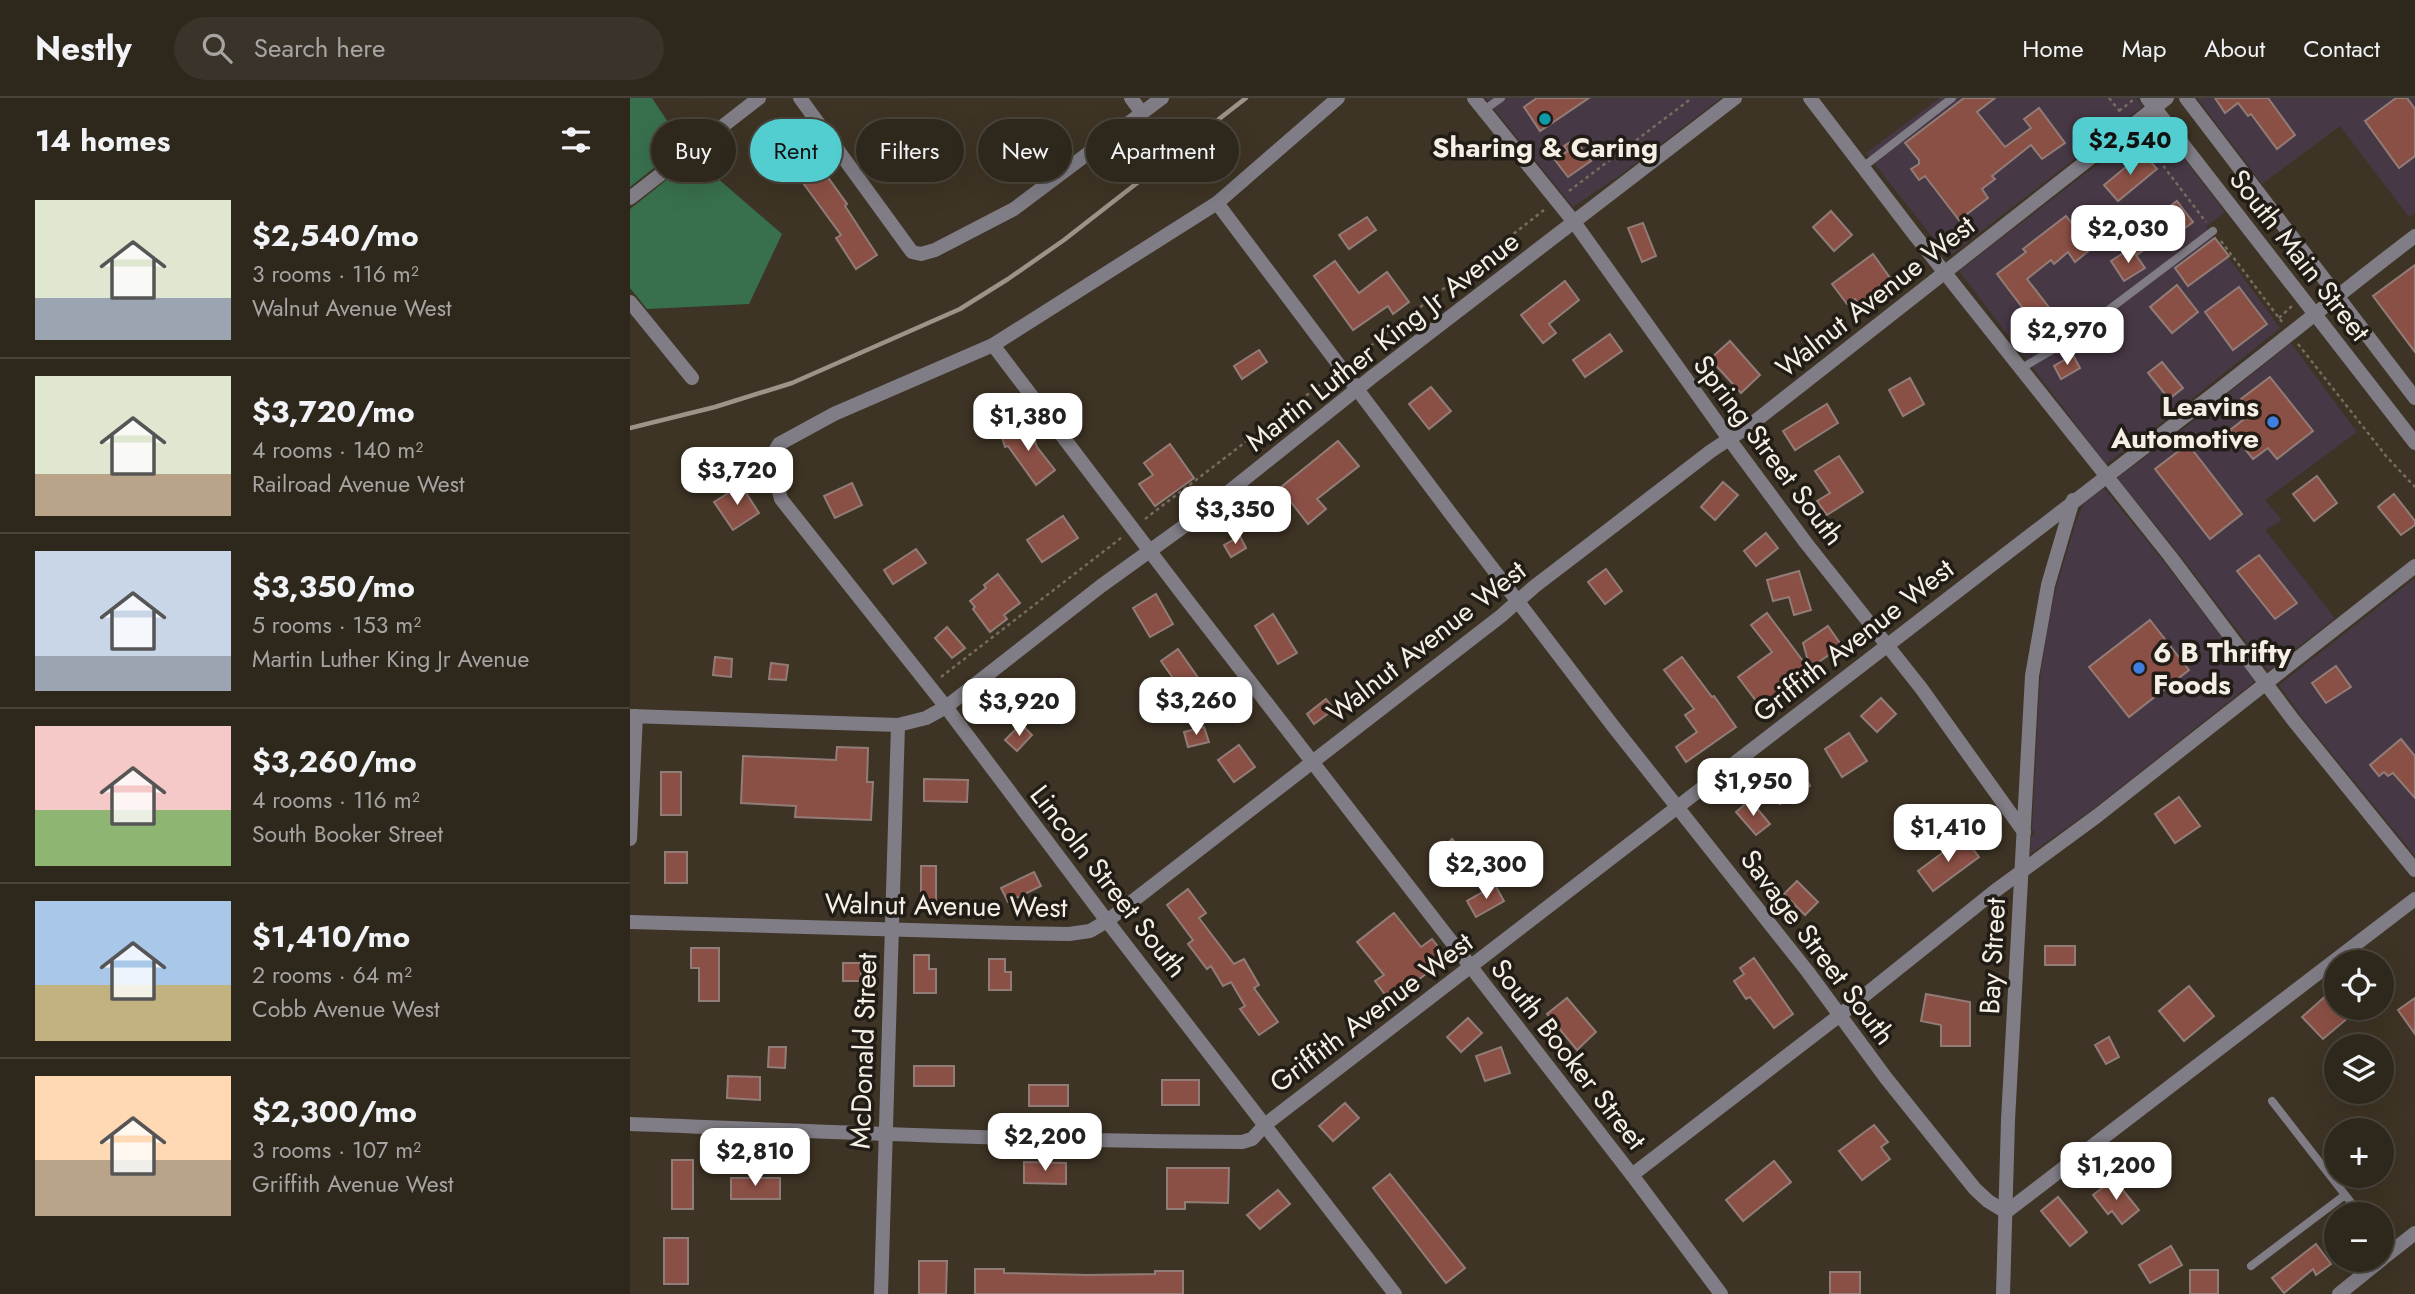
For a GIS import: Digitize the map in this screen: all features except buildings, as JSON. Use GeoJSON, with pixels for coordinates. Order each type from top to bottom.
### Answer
{"type":"FeatureCollection","features":[{"type":"Feature","properties":{"kind":"street"},"geometry":{"type":"LineString","coordinates":[[630,198],[759,98]]}},
{"type":"Feature","properties":{"kind":"street"},"geometry":{"type":"LineString","coordinates":[[800,98],[912,252],[921,254],[935,250],[1014,209],[1161,98]]}},
{"type":"Feature","properties":{"kind":"street"},"geometry":{"type":"LineString","coordinates":[[1131,98],[1142,113]]}},
{"type":"Feature","properties":{"kind":"street"},"geometry":{"type":"LineString","coordinates":[[993,345],[1217,203],[1338,98]]}},
{"type":"Feature","properties":{"kind":"street","name":"Spring Street South"},"geometry":{"type":"LineString","coordinates":[[1474,98],[1574,222],[1729,439],[1806,543],[1888,644],[2024,832]]}},
{"type":"Feature","properties":{"kind":"street","name":"Martin Luther King Jr Avenue"},"geometry":{"type":"LineString","coordinates":[[633,716],[898,725],[926,718],[946,707],[1101,586],[1201,514],[1372,377],[1735,98]]}},
{"type":"Feature","properties":{"kind":"street"},"geometry":{"type":"LineString","coordinates":[[1810,98],[2020,369],[2170,556],[2294,721],[2415,870]]}},
{"type":"Feature","properties":{"kind":"street","name":"Walnut Avenue West"},"geometry":{"type":"LineString","coordinates":[[630,922],[1069,934],[1090,931],[1107,921],[1749,426],[2133,126],[2151,103],[2168,98]]}},
{"type":"Feature","properties":{"kind":"street","name":"South Main Street"},"geometry":{"type":"LineString","coordinates":[[2186,98],[2415,398]]}},
{"type":"Feature","properties":{"kind":"street","name":"South Main Street"},"geometry":{"type":"LineString","coordinates":[[2151,103],[2415,443]]}},
{"type":"Feature","properties":{"kind":"street","name":"Savage Street South"},"geometry":{"type":"LineString","coordinates":[[1217,203],[1518,602],[1679,806],[1886,1078],[1975,1189],[2006,1212]]}},
{"type":"Feature","properties":{"kind":"street","name":"Griffith Avenue West"},"geometry":{"type":"LineString","coordinates":[[630,1124],[885,1134],[1242,1142],[1252,1139],[1266,1124],[2415,236]]}},
{"type":"Feature","properties":{"kind":"street"},"geometry":{"type":"LineString","coordinates":[[630,302],[692,378]]}},
{"type":"Feature","properties":{"kind":"street","name":"Lincoln Street South"},"geometry":{"type":"LineString","coordinates":[[993,345],[834,414],[779,444],[770,459],[781,499],[930,686],[1107,921],[1395,1294]]}},
{"type":"Feature","properties":{"kind":"street","name":"South Booker Street"},"geometry":{"type":"LineString","coordinates":[[993,345],[1721,1294]]}},
{"type":"Feature","properties":{"kind":"street","name":"Bay Street"},"geometry":{"type":"LineString","coordinates":[[2003,1294],[2020,872],[2032,676],[2048,585],[2073,499]]}},
{"type":"Feature","properties":{"kind":"street"},"geometry":{"type":"LineString","coordinates":[[1632,1175],[2020,872],[2097,817],[2415,566]]}},
{"type":"Feature","properties":{"kind":"street"},"geometry":{"type":"LineString","coordinates":[[630,839],[633,716]]}},
{"type":"Feature","properties":{"kind":"street","name":"McDonald Street"},"geometry":{"type":"LineString","coordinates":[[881,1294],[898,725]]}},
{"type":"Feature","properties":{"kind":"street"},"geometry":{"type":"LineString","coordinates":[[2006,1212],[2415,899]]}},
{"type":"Feature","properties":{"kind":"street"},"geometry":{"type":"LineString","coordinates":[[2394,1247],[2415,1233]]}},
{"type":"Feature","properties":{"kind":"street"},"geometry":{"type":"LineString","coordinates":[[2339,1294],[2364,1272]]}},
{"type":"Feature","properties":{"kind":"lane"},"geometry":{"type":"LineString","coordinates":[[1484,110],[1501,98]]}},
{"type":"Feature","properties":{"kind":"lane"},"geometry":{"type":"LineString","coordinates":[[1863,167],[1952,98]]}},
{"type":"Feature","properties":{"kind":"lane"},"geometry":{"type":"LineString","coordinates":[[2020,369],[2066,342],[2213,231]]}},
{"type":"Feature","properties":{"kind":"lane"},"geometry":{"type":"LineString","coordinates":[[2272,1101],[2351,1202]]}},
{"type":"Feature","properties":{"kind":"lane"},"geometry":{"type":"LineString","coordinates":[[2251,1266],[2345,1195]]}},
{"type":"Feature","properties":{"kind":"path"},"geometry":{"type":"LineString","coordinates":[[930,686],[1556,200],[1692,98]]}},
{"type":"Feature","properties":{"kind":"path"},"geometry":{"type":"LineString","coordinates":[[2109,98],[2386,456],[2415,487]]}},
{"type":"Feature","properties":{"kind":"path"},"geometry":{"type":"LineString","coordinates":[[2119,111],[2136,98]]}},
{"type":"Feature","properties":{"kind":"shaded area"},"geometry":{"type":"Polygon","coordinates":[[[1485,98],[1721,98],[1623,173],[1573,207],[1485,98]]]}},
{"type":"Feature","properties":{"kind":"shaded area"},"geometry":{"type":"Polygon","coordinates":[[[1940,98],[2136,98],[2143,106],[1948,257],[1866,153],[1940,98]]]}},
{"type":"Feature","properties":{"kind":"shaded area"},"geometry":{"type":"Polygon","coordinates":[[[2197,98],[2415,98],[2415,213],[2409,217],[2340,126],[2262,184],[2197,98]]]}},
{"type":"Feature","properties":{"kind":"shaded area"},"geometry":{"type":"Polygon","coordinates":[[[2155,120],[2225,212],[2206,227],[2280,328],[2106,464],[1959,271],[2155,120]]]}},
{"type":"Feature","properties":{"kind":"shaded area"},"geometry":{"type":"Polygon","coordinates":[[[2291,343],[2357,432],[2265,500],[2282,520],[2265,530],[2335,618],[2268,671],[2176,550],[2117,478],[2291,343]]]}},
{"type":"Feature","properties":{"kind":"shaded area"},"geometry":{"type":"Polygon","coordinates":[[[2104,488],[2255,681],[2093,809],[2030,854],[2031,837],[2035,833],[2032,829],[2040,677],[2048,626],[2056,588],[2077,518],[2085,502],[2104,488]]]}},
{"type":"Feature","properties":{"kind":"shaded area"},"geometry":{"type":"Polygon","coordinates":[[[2415,578],[2415,856],[2300,715],[2279,685],[2415,578]]]}},
{"type":"Feature","properties":{"kind":"green space"},"geometry":{"type":"Polygon","coordinates":[[[630,98],[652,98],[666,119],[651,119],[651,170],[630,187],[630,98]]]}},
{"type":"Feature","properties":{"kind":"green space"},"geometry":{"type":"Polygon","coordinates":[[[664,182],[722,182],[782,234],[749,304],[647,309],[630,288],[630,209],[664,182]]]}},
{"type":"Feature","properties":{"kind":"railway"},"geometry":{"type":"LineString","coordinates":[[630,428],[715,407],[792,383],[960,309],[1064,240],[1246,98]]}},
{"type":"Feature","properties":{"kind":"place","name":"Sharing & Caring"},"geometry":{"type":"Point","coordinates":[1545,119]}},
{"type":"Feature","properties":{"kind":"place","name":"Leavins Automotive"},"geometry":{"type":"Point","coordinates":[2273,422]}},
{"type":"Feature","properties":{"kind":"place","name":"6 B Thrifty Foods"},"geometry":{"type":"Point","coordinates":[2139,668]}}]}
